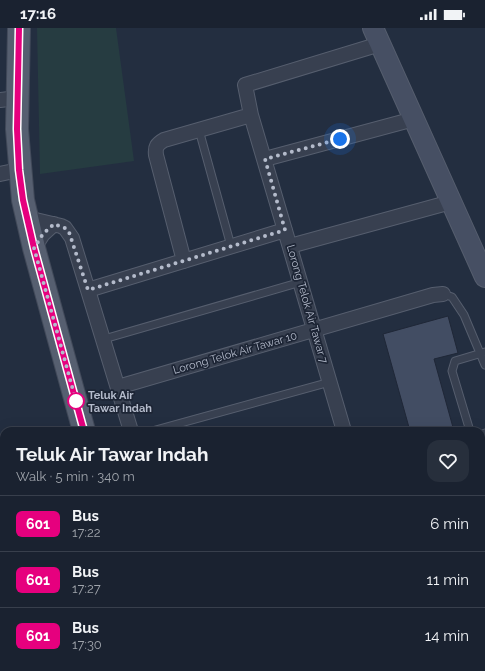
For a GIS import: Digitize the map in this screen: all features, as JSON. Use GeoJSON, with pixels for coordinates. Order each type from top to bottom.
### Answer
{"type":"FeatureCollection","features":[{"type":"Feature","properties":{"kind":"main road"},"geometry":{"type":"LineString","coordinates":[[19,28],[9,99],[17,129],[10,172],[27,218],[83,427]]}},
{"type":"Feature","properties":{"kind":"main road"},"geometry":{"type":"LineString","coordinates":[[376,36],[451,202],[483,265]]}},
{"type":"Feature","properties":{"kind":"street","name":"Lorong Telok Air Tawar 7"},"geometry":{"type":"LineString","coordinates":[[343,427],[251,115],[245,85],[376,36]]}},
{"type":"Feature","properties":{"kind":"street"},"geometry":{"type":"LineString","coordinates":[[184,261],[155,148],[158,143],[164,140],[251,115]]}},
{"type":"Feature","properties":{"kind":"street"},"geometry":{"type":"LineString","coordinates":[[265,159],[414,119]]}},
{"type":"Feature","properties":{"kind":"street"},"geometry":{"type":"LineString","coordinates":[[290,246],[451,202]]}},
{"type":"Feature","properties":{"kind":"street"},"geometry":{"type":"LineString","coordinates":[[27,218],[65,228],[72,238],[130,427]]}},
{"type":"Feature","properties":{"kind":"street"},"geometry":{"type":"LineString","coordinates":[[34,248],[43,234],[54,224]]}},
{"type":"Feature","properties":{"kind":"street"},"geometry":{"type":"LineString","coordinates":[[88,290],[285,230]]}},
{"type":"Feature","properties":{"kind":"street","name":"Lorong Telok Air Tawar 10"},"geometry":{"type":"LineString","coordinates":[[118,387],[433,295],[443,294]]}},
{"type":"Feature","properties":{"kind":"lane"},"geometry":{"type":"LineString","coordinates":[[199,130],[231,246]]}},
{"type":"Feature","properties":{"kind":"lane"},"geometry":{"type":"LineString","coordinates":[[104,339],[301,282]]}},
{"type":"Feature","properties":{"kind":"lane"},"geometry":{"type":"LineString","coordinates":[[443,294],[452,297],[458,306],[483,353],[485,365]]}},
{"type":"Feature","properties":{"kind":"lane"},"geometry":{"type":"LineString","coordinates":[[469,427],[452,371],[453,364],[455,361],[483,353]]}},
{"type":"Feature","properties":{"kind":"lane"},"geometry":{"type":"LineString","coordinates":[[167,427],[330,382]]}},
{"type":"Feature","properties":{"kind":"green space"},"geometry":{"type":"Polygon","coordinates":[[[37,28],[116,28],[134,161],[40,174],[37,28]]]}},
{"type":"Feature","properties":{"kind":"building"},"geometry":{"type":"Polygon","coordinates":[[[448,316],[458,353],[434,359],[453,427],[409,427],[383,334],[448,316]]]}},
{"type":"Feature","properties":{"kind":"bus line","name":"601"},"geometry":{"type":"LineString","coordinates":[[19,28],[17,129],[19,170],[23,200],[34,248],[83,427]]}},
{"type":"Feature","properties":{"kind":"place","name":"Teluk Air Tawar Indah"},"geometry":{"type":"Point","coordinates":[76,401]}},
{"type":"Feature","properties":{"kind":"route"},"geometry":{"type":"LineString","coordinates":[[76,401],[34,248],[43,234],[54,224],[65,228],[69,232],[88,290],[285,230],[265,159],[340,139]]}}]}
